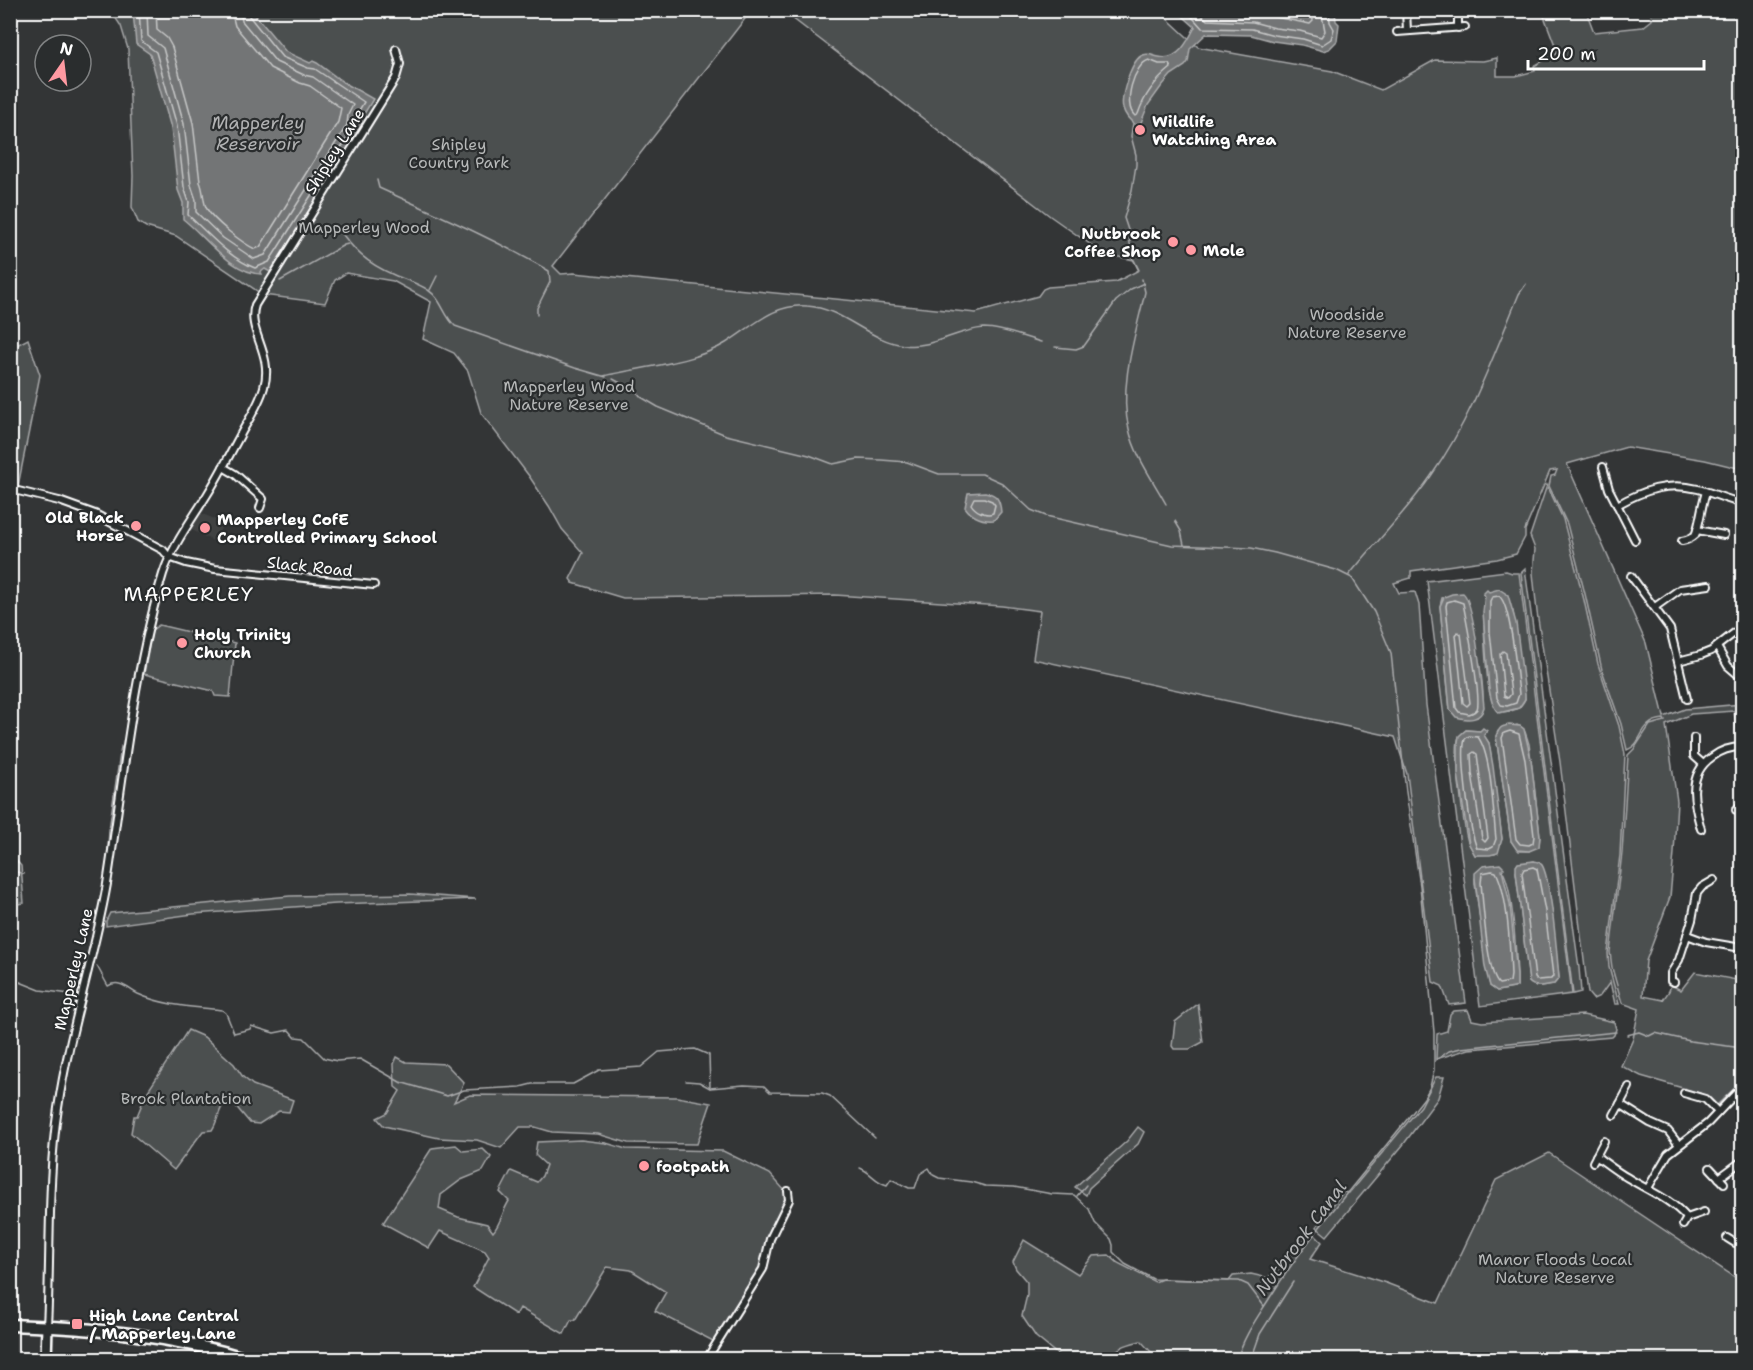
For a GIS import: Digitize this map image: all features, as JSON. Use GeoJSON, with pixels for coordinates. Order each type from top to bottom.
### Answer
{"type":"FeatureCollection","features":[{"type":"Feature","properties":{"kind":"main road"},"geometry":{"type":"LineString","coordinates":[[10,1325],[109,1330],[159,1337],[250,1359]]}},
{"type":"Feature","properties":{"kind":"street"},"geometry":{"type":"LineString","coordinates":[[1406,10],[1407,31]]}},
{"type":"Feature","properties":{"kind":"street"},"geometry":{"type":"LineString","coordinates":[[1397,32],[1462,28],[1458,18]]}},
{"type":"Feature","properties":{"kind":"street","name":"Shipley Lane"},"geometry":{"type":"LineString","coordinates":[[169,557],[258,403],[267,374],[266,359],[253,323],[252,314],[255,304],[396,78],[400,64],[396,49]]}},
{"type":"Feature","properties":{"kind":"street"},"geometry":{"type":"LineString","coordinates":[[223,467],[235,474],[263,500],[260,508]]}},
{"type":"Feature","properties":{"kind":"street"},"geometry":{"type":"LineString","coordinates":[[1603,467],[1610,479],[1624,527],[1635,540]]}},
{"type":"Feature","properties":{"kind":"street"},"geometry":{"type":"LineString","coordinates":[[1617,505],[1640,492],[1664,487],[1685,487],[1743,503]]}},
{"type":"Feature","properties":{"kind":"street","name":"Slack Road"},"geometry":{"type":"LineString","coordinates":[[10,489],[59,501],[106,518],[163,550],[169,557],[198,566],[374,585]]}},
{"type":"Feature","properties":{"kind":"street"},"geometry":{"type":"LineString","coordinates":[[1682,541],[1690,539],[1697,530],[1706,492]]}},
{"type":"Feature","properties":{"kind":"street"},"geometry":{"type":"LineString","coordinates":[[1697,530],[1724,535]]}},
{"type":"Feature","properties":{"kind":"street","name":"Mapperley Lane"},"geometry":{"type":"LineString","coordinates":[[47,1326],[51,1190],[57,1108],[78,1005],[105,894],[127,747],[151,620],[169,557]]}},
{"type":"Feature","properties":{"kind":"street"},"geometry":{"type":"LineString","coordinates":[[1631,576],[1634,589],[1655,608],[1670,629],[1678,661],[1681,689],[1687,699]]}},
{"type":"Feature","properties":{"kind":"street"},"geometry":{"type":"LineString","coordinates":[[1655,608],[1680,590],[1709,585]]}},
{"type":"Feature","properties":{"kind":"street"},"geometry":{"type":"LineString","coordinates":[[1678,661],[1701,656],[1743,627]]}},
{"type":"Feature","properties":{"kind":"street"},"geometry":{"type":"LineString","coordinates":[[1717,647],[1728,666],[1743,678]]}},
{"type":"Feature","properties":{"kind":"street"},"geometry":{"type":"LineString","coordinates":[[1694,738],[1694,756],[1703,764]]}},
{"type":"Feature","properties":{"kind":"street"},"geometry":{"type":"LineString","coordinates":[[1700,829],[1693,791],[1695,779],[1703,764],[1722,751],[1743,747]]}},
{"type":"Feature","properties":{"kind":"street"},"geometry":{"type":"LineString","coordinates":[[1736,810],[1743,804]]}},
{"type":"Feature","properties":{"kind":"street"},"geometry":{"type":"LineString","coordinates":[[1674,982],[1671,981],[1671,973],[1679,960],[1687,935],[1696,889],[1714,880]]}},
{"type":"Feature","properties":{"kind":"street"},"geometry":{"type":"LineString","coordinates":[[1687,935],[1706,942],[1743,948]]}},
{"type":"Feature","properties":{"kind":"street"},"geometry":{"type":"LineString","coordinates":[[1614,1114],[1629,1087]]}},
{"type":"Feature","properties":{"kind":"street"},"geometry":{"type":"LineString","coordinates":[[1648,1188],[1668,1154],[1708,1123],[1742,1089]]}},
{"type":"Feature","properties":{"kind":"street"},"geometry":{"type":"LineString","coordinates":[[1684,1093],[1705,1099],[1718,1112]]}},
{"type":"Feature","properties":{"kind":"street"},"geometry":{"type":"LineString","coordinates":[[1620,1104],[1650,1123],[1668,1131],[1679,1145]]}},
{"type":"Feature","properties":{"kind":"street"},"geometry":{"type":"LineString","coordinates":[[1604,1141],[1595,1159],[1675,1205],[1687,1218]]}},
{"type":"Feature","properties":{"kind":"street"},"geometry":{"type":"LineString","coordinates":[[1710,1168],[1722,1180],[1743,1161]]}},
{"type":"Feature","properties":{"kind":"street"},"geometry":{"type":"LineString","coordinates":[[706,1359],[763,1269],[770,1239],[789,1200],[789,1191]]}},
{"type":"Feature","properties":{"kind":"street"},"geometry":{"type":"LineString","coordinates":[[1683,1225],[1687,1218],[1704,1212]]}},
{"type":"Feature","properties":{"kind":"street"},"geometry":{"type":"LineString","coordinates":[[1727,1238],[1735,1243],[1742,1243]]}},
{"type":"Feature","properties":{"kind":"street"},"geometry":{"type":"LineString","coordinates":[[46,1359],[47,1326]]}},
{"type":"Feature","properties":{"kind":"shaded area","name":"Mapperley CofE Controlled Primary School"},"geometry":{"type":"Polygon","coordinates":[[[200,513],[222,522],[217,543],[190,529],[200,513]]]}},
{"type":"Feature","properties":{"kind":"green space","name":"Woodside Nature Reserve"},"geometry":{"type":"Polygon","coordinates":[[[111,11],[751,11],[553,266],[561,274],[574,273],[976,313],[1038,296],[1043,289],[1048,287],[1116,282],[1139,270],[1134,260],[1104,254],[1050,216],[783,11],[1159,11],[1198,47],[1332,71],[1381,90],[1435,60],[1483,61],[1497,58],[1497,76],[1516,76],[1535,71],[1534,66],[1558,53],[1542,11],[1586,11],[1594,32],[1643,27],[1652,20],[1651,11],[1742,11],[1742,469],[1705,460],[1627,447],[1567,464],[1646,643],[1664,717],[1685,709],[1742,704],[1742,743],[1738,743],[1734,711],[1691,714],[1666,725],[1677,801],[1674,853],[1670,897],[1646,961],[1643,996],[1663,1000],[1671,985],[1681,990],[1695,972],[1742,981],[1742,1081],[1717,1105],[1700,1093],[1641,1076],[1621,1066],[1633,1039],[1639,1009],[1622,1003],[1610,952],[1622,853],[1628,755],[1650,725],[1665,721],[1664,719],[1650,724],[1636,743],[1627,750],[1621,724],[1602,670],[1567,524],[1549,486],[1551,476],[1555,475],[1557,470],[1550,471],[1525,530],[1525,537],[1516,554],[1497,559],[1411,571],[1411,578],[1394,583],[1399,593],[1415,592],[1419,605],[1426,705],[1466,1003],[1449,1005],[1442,986],[1433,982],[1407,774],[1395,737],[1033,659],[1040,611],[1002,606],[835,595],[623,598],[573,583],[570,579],[583,553],[562,529],[529,476],[481,413],[468,371],[454,353],[423,339],[431,302],[393,281],[346,273],[335,280],[325,303],[263,295],[176,236],[146,227],[138,222],[132,207],[128,49],[121,26],[111,11]]]}},
{"type":"Feature","properties":{"kind":"green space"},"geometry":{"type":"Polygon","coordinates":[[[28,339],[40,375],[18,486],[11,484],[11,348],[28,339]]]}},
{"type":"Feature","properties":{"kind":"green space"},"geometry":{"type":"Polygon","coordinates":[[[1547,485],[1563,519],[1598,664],[1619,726],[1625,754],[1620,855],[1608,953],[1609,967],[1619,1004],[1615,1004],[1610,982],[1600,996],[1593,999],[1588,993],[1560,762],[1537,612],[1533,573],[1535,549],[1530,536],[1547,485]]]}},
{"type":"Feature","properties":{"kind":"green space"},"geometry":{"type":"Polygon","coordinates":[[[1525,569],[1579,968],[1581,992],[1573,994],[1521,573],[1525,569]]]}},
{"type":"Feature","properties":{"kind":"green space"},"geometry":{"type":"Polygon","coordinates":[[[1506,571],[1519,573],[1572,994],[1480,1006],[1427,581],[1506,571]],[[1461,595],[1442,598],[1440,606],[1450,710],[1477,717],[1482,710],[1483,703],[1481,676],[1478,656],[1461,595]],[[1485,596],[1484,616],[1490,693],[1500,712],[1512,711],[1521,706],[1525,699],[1513,611],[1485,596]],[[1517,725],[1498,731],[1496,736],[1511,841],[1519,851],[1529,851],[1539,845],[1540,836],[1529,744],[1524,730],[1517,725]],[[1466,730],[1459,737],[1458,771],[1468,842],[1475,855],[1495,854],[1502,839],[1489,743],[1480,731],[1466,730]],[[1534,861],[1520,864],[1516,872],[1529,982],[1538,986],[1554,984],[1559,978],[1551,911],[1534,861]],[[1492,865],[1475,878],[1490,986],[1497,991],[1514,988],[1517,986],[1515,937],[1512,906],[1503,872],[1497,866],[1492,865]]]}},
{"type":"Feature","properties":{"kind":"green space"},"geometry":{"type":"Polygon","coordinates":[[[159,625],[235,643],[230,697],[215,696],[213,691],[144,674],[152,630],[159,625]]]}},
{"type":"Feature","properties":{"kind":"green space"},"geometry":{"type":"Polygon","coordinates":[[[121,747],[124,751],[107,863],[109,830],[121,747]]]}},
{"type":"Feature","properties":{"kind":"green space"},"geometry":{"type":"Polygon","coordinates":[[[10,853],[21,866],[24,903],[11,905],[10,853]]]}},
{"type":"Feature","properties":{"kind":"green space"},"geometry":{"type":"Polygon","coordinates":[[[410,894],[476,899],[336,904],[193,914],[106,926],[110,913],[290,896],[410,894]]]}},
{"type":"Feature","properties":{"kind":"green space"},"geometry":{"type":"Polygon","coordinates":[[[1198,1004],[1203,1042],[1190,1049],[1174,1049],[1172,1046],[1175,1022],[1198,1004]]]}},
{"type":"Feature","properties":{"kind":"green space"},"geometry":{"type":"Polygon","coordinates":[[[1468,1010],[1472,1020],[1482,1022],[1583,1015],[1614,1022],[1616,1029],[1612,1037],[1469,1049],[1436,1059],[1437,1034],[1447,1031],[1450,1014],[1453,1011],[1468,1010]]]}},
{"type":"Feature","properties":{"kind":"green space","name":"Brook Plantation"},"geometry":{"type":"Polygon","coordinates":[[[188,1030],[204,1037],[253,1085],[293,1100],[289,1112],[279,1111],[259,1124],[250,1123],[234,1104],[224,1103],[212,1130],[203,1131],[174,1170],[131,1133],[134,1116],[137,1116],[146,1094],[188,1030]]]}},
{"type":"Feature","properties":{"kind":"green space"},"geometry":{"type":"Polygon","coordinates":[[[397,1057],[406,1062],[446,1064],[464,1083],[454,1102],[470,1095],[677,1097],[711,1103],[697,1144],[628,1143],[598,1134],[552,1132],[535,1127],[520,1127],[501,1148],[477,1140],[439,1138],[384,1126],[377,1118],[387,1113],[400,1091],[395,1087],[394,1064],[397,1057]]]}},
{"type":"Feature","properties":{"kind":"green space"},"geometry":{"type":"Polygon","coordinates":[[[1436,1077],[1444,1077],[1438,1098],[1403,1145],[1327,1236],[1316,1227],[1343,1192],[1349,1193],[1421,1106],[1436,1077]]]}},
{"type":"Feature","properties":{"kind":"green space"},"geometry":{"type":"Polygon","coordinates":[[[1138,1127],[1144,1132],[1138,1144],[1089,1188],[1086,1195],[1075,1187],[1127,1141],[1138,1127]]]}},
{"type":"Feature","properties":{"kind":"green space"},"geometry":{"type":"Polygon","coordinates":[[[581,1140],[606,1143],[626,1149],[723,1151],[770,1174],[786,1192],[787,1200],[767,1238],[760,1267],[715,1342],[655,1311],[666,1292],[631,1270],[607,1267],[564,1334],[520,1308],[516,1315],[473,1287],[489,1257],[485,1251],[440,1231],[429,1248],[383,1223],[432,1148],[456,1145],[463,1151],[483,1149],[491,1157],[483,1171],[461,1180],[441,1195],[439,1209],[458,1217],[487,1224],[493,1232],[509,1201],[500,1192],[511,1171],[537,1182],[542,1176],[546,1165],[535,1155],[537,1142],[581,1140]]]}},
{"type":"Feature","properties":{"kind":"green space","name":"Manor Floods Local Nature Reserve"},"geometry":{"type":"Polygon","coordinates":[[[1549,1153],[1742,1282],[1742,1359],[1165,1360],[1151,1352],[1141,1341],[1120,1348],[1112,1359],[1063,1359],[1036,1337],[1022,1316],[1027,1295],[1027,1282],[1013,1262],[1024,1240],[1078,1274],[1093,1256],[1109,1255],[1118,1263],[1155,1282],[1162,1279],[1229,1281],[1233,1276],[1251,1274],[1268,1278],[1312,1232],[1322,1242],[1310,1259],[1386,1283],[1438,1303],[1496,1180],[1549,1153]]]}},
{"type":"Feature","properties":{"kind":"water","name":"Mapperley Reservoir"},"geometry":{"type":"Polygon","coordinates":[[[133,11],[252,11],[286,52],[310,63],[313,61],[317,63],[343,82],[373,99],[361,119],[362,126],[270,272],[265,269],[261,272],[262,274],[240,268],[219,253],[183,219],[183,203],[178,190],[171,128],[150,54],[136,44],[133,11]]]}},
{"type":"Feature","properties":{"kind":"water"},"geometry":{"type":"Polygon","coordinates":[[[1177,11],[1335,11],[1336,21],[1339,24],[1337,41],[1329,49],[1323,51],[1251,35],[1206,34],[1190,49],[1185,66],[1171,75],[1161,87],[1148,105],[1140,125],[1137,126],[1128,118],[1123,108],[1127,80],[1141,56],[1148,54],[1166,58],[1177,53],[1186,44],[1195,27],[1177,11]]]}},
{"type":"Feature","properties":{"kind":"water"},"geometry":{"type":"Polygon","coordinates":[[[985,492],[995,496],[1000,504],[1001,512],[994,520],[978,518],[965,507],[968,493],[985,492]]]}},
{"type":"Feature","properties":{"kind":"water"},"geometry":{"type":"Polygon","coordinates":[[[1499,589],[1508,595],[1516,623],[1525,699],[1519,708],[1499,713],[1493,706],[1489,689],[1483,612],[1485,596],[1483,594],[1487,590],[1489,592],[1499,589]]]}},
{"type":"Feature","properties":{"kind":"water"},"geometry":{"type":"Polygon","coordinates":[[[1463,593],[1471,612],[1474,628],[1484,707],[1480,715],[1470,719],[1456,717],[1450,710],[1440,606],[1444,597],[1463,593]]]}},
{"type":"Feature","properties":{"kind":"water"},"geometry":{"type":"Polygon","coordinates":[[[1509,725],[1520,726],[1524,729],[1531,759],[1540,836],[1539,847],[1529,851],[1517,850],[1511,841],[1496,736],[1500,728],[1509,725]]]}},
{"type":"Feature","properties":{"kind":"water"},"geometry":{"type":"Polygon","coordinates":[[[1483,728],[1487,731],[1484,735],[1489,743],[1493,766],[1502,839],[1498,853],[1475,855],[1469,844],[1458,774],[1458,742],[1459,736],[1466,730],[1480,731],[1483,728]]]}},
{"type":"Feature","properties":{"kind":"water"},"geometry":{"type":"Polygon","coordinates":[[[1534,861],[1542,865],[1549,887],[1559,978],[1554,984],[1541,986],[1529,982],[1516,872],[1518,863],[1534,861]]]}},
{"type":"Feature","properties":{"kind":"water"},"geometry":{"type":"Polygon","coordinates":[[[1500,864],[1504,868],[1502,870],[1510,904],[1517,986],[1497,991],[1490,986],[1485,967],[1475,873],[1483,866],[1500,864]]]}},
{"type":"Feature","properties":{"kind":"waterway"},"geometry":{"type":"LineString","coordinates":[[1133,123],[1131,136],[1136,165],[1124,218],[1129,233],[1131,255],[1138,269]]}},
{"type":"Feature","properties":{"kind":"waterway"},"geometry":{"type":"LineString","coordinates":[[377,180],[379,188],[444,217],[549,271],[550,282],[537,308],[537,315]]}},
{"type":"Feature","properties":{"kind":"waterway"},"geometry":{"type":"LineString","coordinates":[[336,225],[354,249],[368,260],[398,277],[420,285],[433,294],[455,326],[606,377]]}},
{"type":"Feature","properties":{"kind":"waterway"},"geometry":{"type":"LineString","coordinates":[[280,281],[348,244]]}},
{"type":"Feature","properties":{"kind":"waterway"},"geometry":{"type":"LineString","coordinates":[[430,290],[437,276]]}},
{"type":"Feature","properties":{"kind":"waterway"},"geometry":{"type":"LineString","coordinates":[[1142,279],[1145,292],[1127,378],[1126,413],[1135,449],[1166,504]]}},
{"type":"Feature","properties":{"kind":"waterway"},"geometry":{"type":"LineString","coordinates":[[1055,347],[1076,349],[1084,346],[1116,301],[1131,289],[1144,283]]}},
{"type":"Feature","properties":{"kind":"waterway"},"geometry":{"type":"LineString","coordinates":[[1349,575],[1412,502],[1445,455],[1469,410],[1519,294],[1526,284]]}},
{"type":"Feature","properties":{"kind":"waterway"},"geometry":{"type":"LineString","coordinates":[[604,376],[667,364],[713,350],[764,317],[795,306],[820,308],[832,312],[879,338],[904,345],[914,346],[934,342],[984,328],[1005,331],[1041,342]]}},
{"type":"Feature","properties":{"kind":"waterway","name":"Nutbrook Canal"},"geometry":{"type":"LineString","coordinates":[[613,379],[658,407],[726,435],[809,455],[833,464],[858,459],[881,460],[907,462],[939,474],[982,474],[1002,483],[1031,510],[1046,516],[1172,545],[1251,548],[1336,570],[1352,578],[1374,612],[1391,653],[1406,792],[1420,886],[1434,1032],[1434,1070],[1430,1087],[1424,1098],[1324,1221],[1286,1272],[1251,1328],[1237,1360]]}},
{"type":"Feature","properties":{"kind":"waterway"},"geometry":{"type":"LineString","coordinates":[[1175,521],[1181,531],[1184,545]]}},
{"type":"Feature","properties":{"kind":"waterway"},"geometry":{"type":"LineString","coordinates":[[10,870],[24,874]]}},
{"type":"Feature","properties":{"kind":"waterway"},"geometry":{"type":"LineString","coordinates":[[97,966],[108,986],[120,984],[138,994],[169,1004],[222,1010],[226,1013],[234,1033],[250,1029],[251,1026],[274,1033],[289,1030],[295,1037],[304,1038],[324,1058],[337,1061],[360,1059],[400,1082],[447,1096],[464,1090],[520,1087],[532,1084],[573,1084],[599,1070],[641,1067],[659,1052],[695,1049],[709,1055],[710,1088]]}},
{"type":"Feature","properties":{"kind":"waterway"},"geometry":{"type":"LineString","coordinates":[[10,978],[40,990],[70,994]]}},
{"type":"Feature","properties":{"kind":"waterway"},"geometry":{"type":"LineString","coordinates":[[1436,1060],[1449,1051],[1461,1048],[1616,1032]]}},
{"type":"Feature","properties":{"kind":"waterway"},"geometry":{"type":"LineString","coordinates":[[1627,1035],[1639,1032],[1649,1036],[1655,1033],[1690,1041],[1742,1048]]}},
{"type":"Feature","properties":{"kind":"waterway"},"geometry":{"type":"LineString","coordinates":[[686,1081],[699,1082],[710,1088],[744,1085],[764,1086],[770,1092],[822,1093],[830,1096],[875,1138]]}},
{"type":"Feature","properties":{"kind":"waterway","name":"Nutbrook Canal"},"geometry":{"type":"LineString","coordinates":[[860,1168],[883,1184],[887,1185],[891,1179],[909,1188],[915,1188],[920,1174],[929,1168],[933,1175],[939,1178],[985,1186],[1014,1187],[1052,1194],[1074,1195],[1089,1209],[1095,1223],[1111,1239],[1113,1252],[1125,1264],[1153,1279],[1239,1281],[1248,1285],[1264,1306]]}},
{"type":"Feature","properties":{"kind":"waterway"},"geometry":{"type":"LineString","coordinates":[[1077,1196],[1086,1185]]}},
{"type":"Feature","properties":{"kind":"waterway"},"geometry":{"type":"LineString","coordinates":[[1251,1360],[1260,1334],[1293,1282]]}},
{"type":"Feature","properties":{"kind":"place","name":"Wildlife Watching Area"},"geometry":{"type":"Point","coordinates":[1140,130]}},
{"type":"Feature","properties":{"kind":"place","name":"Nutbrook Coffee Shop"},"geometry":{"type":"Point","coordinates":[1173,242]}},
{"type":"Feature","properties":{"kind":"place","name":"Mole"},"geometry":{"type":"Point","coordinates":[1191,250]}},
{"type":"Feature","properties":{"kind":"place","name":"Old Black Horse"},"geometry":{"type":"Point","coordinates":[136,526]}},
{"type":"Feature","properties":{"kind":"place","name":"Mapperley CofE Controlled Primary School"},"geometry":{"type":"Point","coordinates":[205,528]}},
{"type":"Feature","properties":{"kind":"place","name":"Holy Trinity Church"},"geometry":{"type":"Point","coordinates":[182,643]}},
{"type":"Feature","properties":{"kind":"place","name":"footpath"},"geometry":{"type":"Point","coordinates":[644,1166]}},
{"type":"Feature","properties":{"kind":"place","name":"High Lane Central / Mapperley Lane"},"geometry":{"type":"Point","coordinates":[77,1324]}},
{"type":"Feature","properties":{"kind":"district","name":"MAPPERLEY"},"geometry":{"type":"Point","coordinates":[189,594]}},
{"type":"Feature","properties":{"kind":"park label","name":"Shipley Country Park"},"geometry":{"type":"Point","coordinates":[459,153]}},
{"type":"Feature","properties":{"kind":"park label","name":"Mapperley Wood"},"geometry":{"type":"Point","coordinates":[364,227]}},
{"type":"Feature","properties":{"kind":"park label","name":"Mapperley Wood Nature Reserve"},"geometry":{"type":"Point","coordinates":[569,395]}}]}
